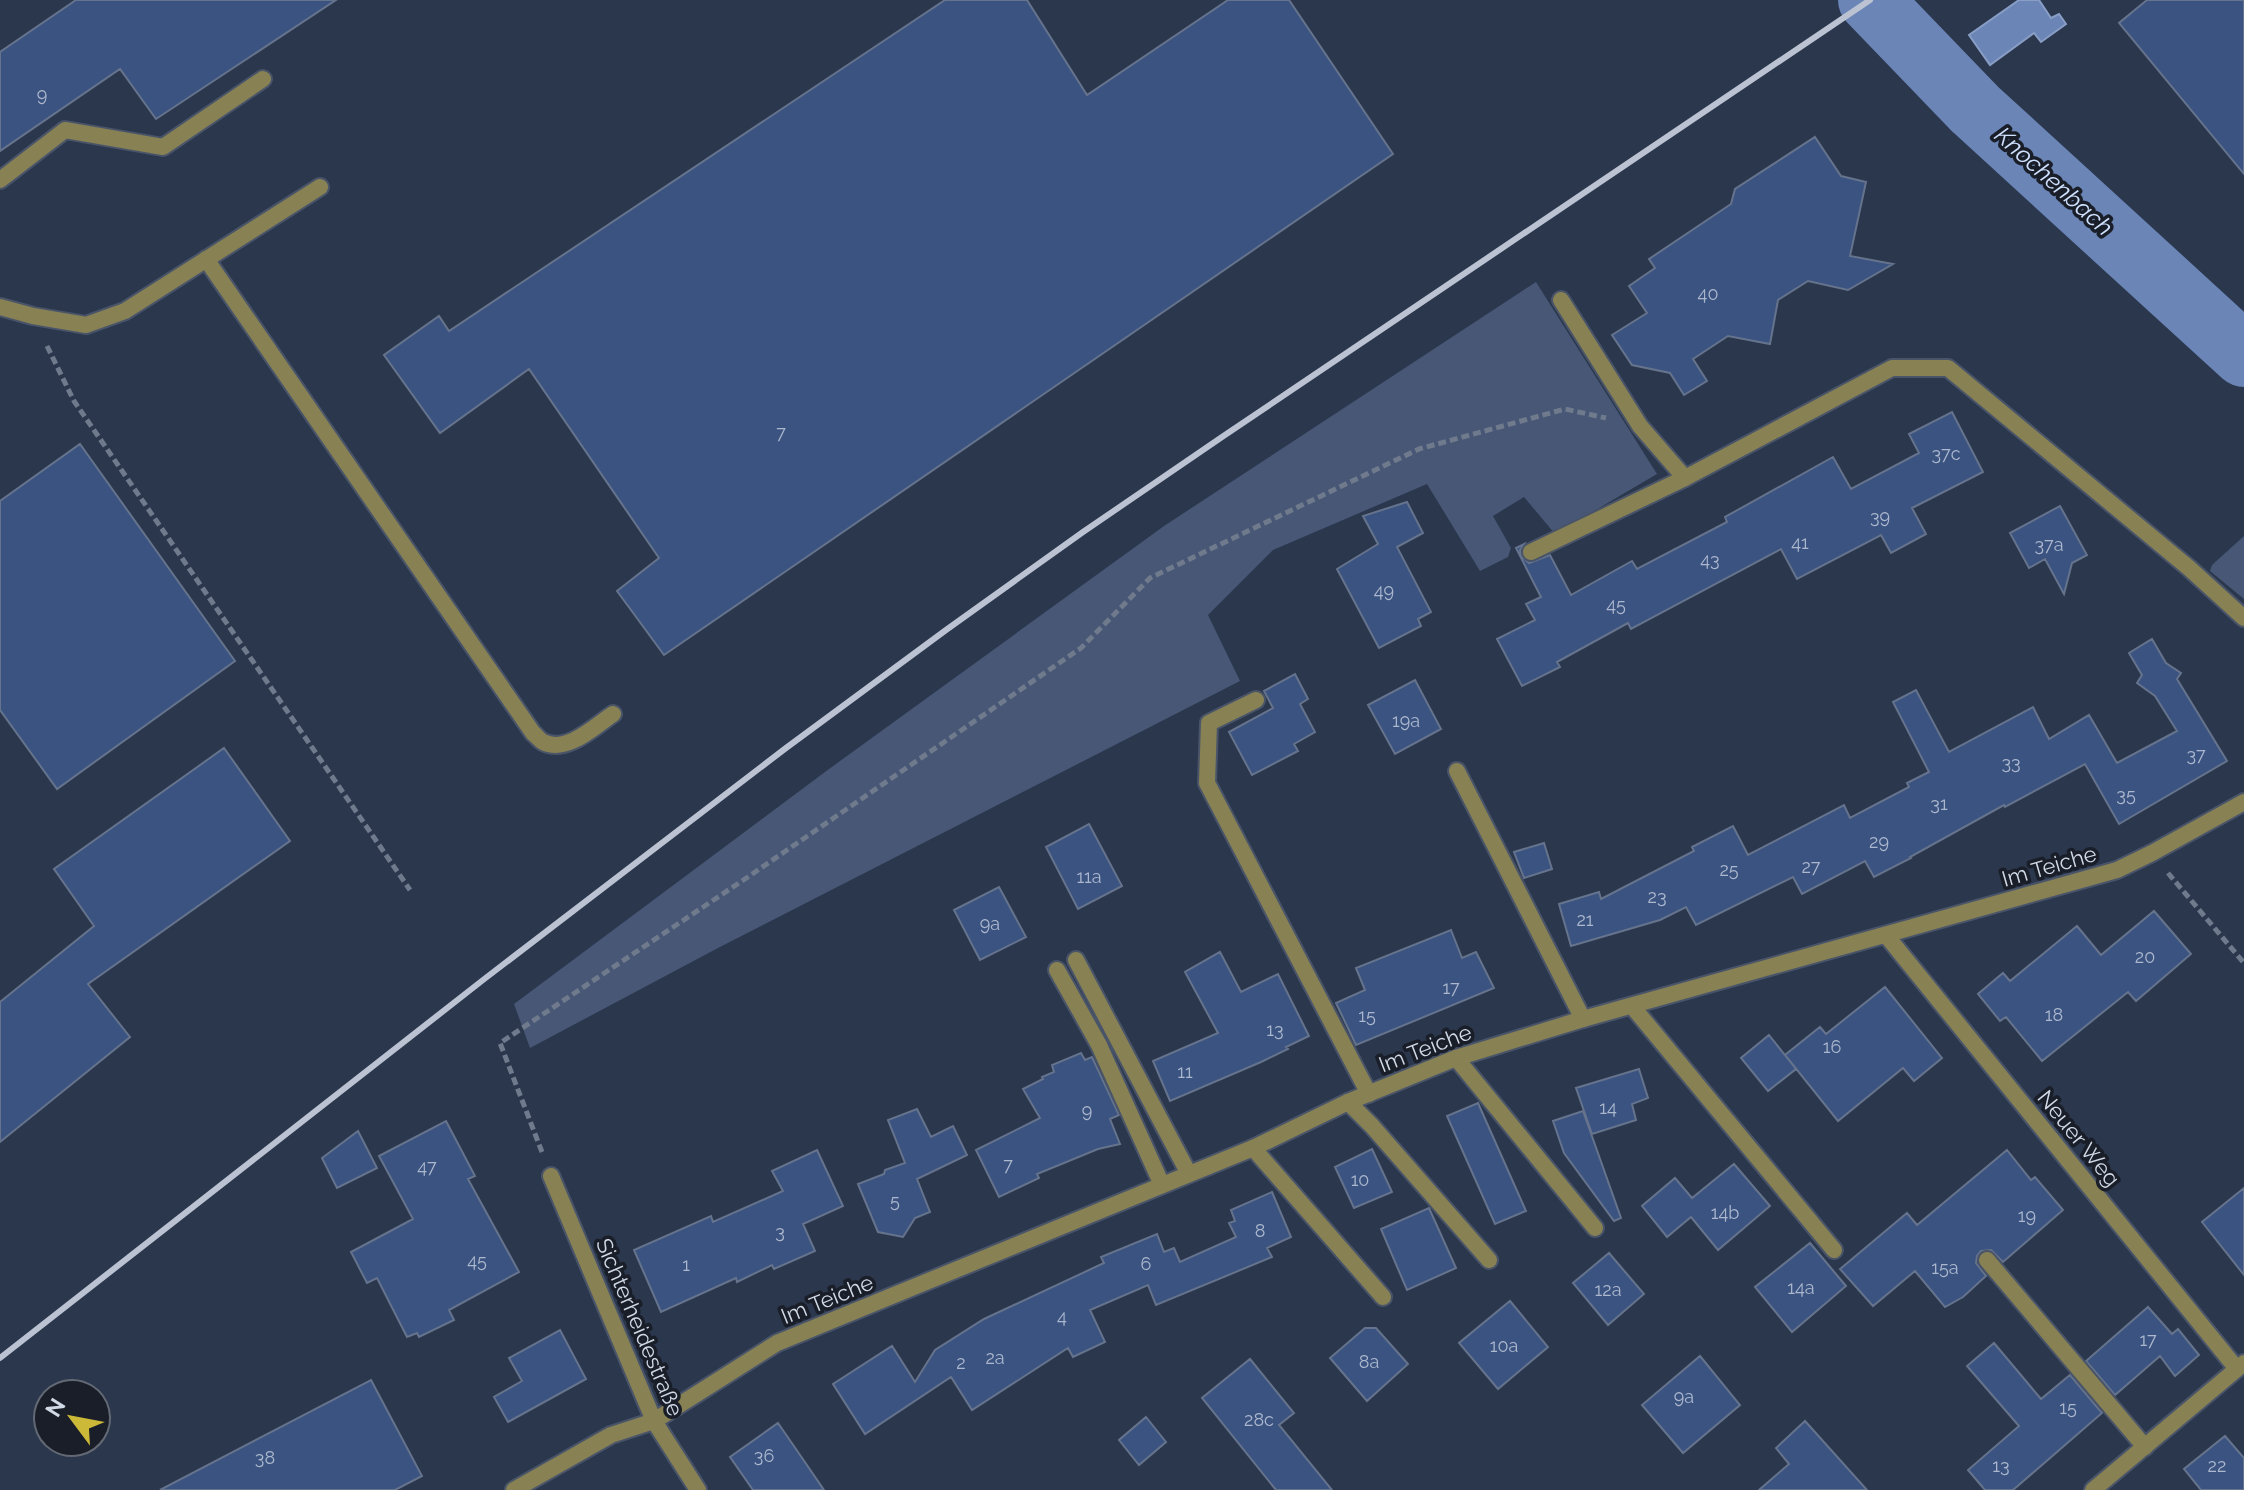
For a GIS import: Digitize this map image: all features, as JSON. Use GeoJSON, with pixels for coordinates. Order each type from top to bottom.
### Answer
{"type":"FeatureCollection","features":[{"type":"Feature","properties":{"kind":"street"},"geometry":{"type":"LineString","coordinates":[[0,180],[65,130],[163,147],[263,79]]}},
{"type":"Feature","properties":{"kind":"street"},"geometry":{"type":"LineString","coordinates":[[0,307],[86,325],[125,311],[320,187]]}},
{"type":"Feature","properties":{"kind":"street"},"geometry":{"type":"LineString","coordinates":[[206,259],[533,733],[544,743],[559,744],[574,740],[613,714]]}},
{"type":"Feature","properties":{"kind":"street"},"geometry":{"type":"LineString","coordinates":[[1561,300],[1640,426],[1685,478]]}},
{"type":"Feature","properties":{"kind":"street"},"geometry":{"type":"LineString","coordinates":[[1531,552],[1685,478],[1892,368],[1948,368],[2189,568],[2244,618]]}},
{"type":"Feature","properties":{"kind":"street"},"geometry":{"type":"LineString","coordinates":[[1256,700],[1209,723],[1207,783],[1369,1094]]}},
{"type":"Feature","properties":{"kind":"street"},"geometry":{"type":"LineString","coordinates":[[1457,771],[1583,1019]]}},
{"type":"Feature","properties":{"kind":"street","name":"Im Teiche"},"geometry":{"type":"LineString","coordinates":[[514,1490],[611,1435],[654,1421],[777,1343],[1253,1148],[1348,1102],[1456,1058],[1583,1019],[2117,870],[2244,802]]}},
{"type":"Feature","properties":{"kind":"street","name":"Neuer Weg"},"geometry":{"type":"LineString","coordinates":[[1886,935],[2241,1366],[2093,1490]]}},
{"type":"Feature","properties":{"kind":"street"},"geometry":{"type":"LineString","coordinates":[[1076,960],[1189,1174]]}},
{"type":"Feature","properties":{"kind":"street"},"geometry":{"type":"LineString","coordinates":[[1057,970],[1099,1045],[1162,1185]]}},
{"type":"Feature","properties":{"kind":"street"},"geometry":{"type":"LineString","coordinates":[[1632,1006],[1834,1250]]}},
{"type":"Feature","properties":{"kind":"street"},"geometry":{"type":"LineString","coordinates":[[1456,1058],[1595,1228]]}},
{"type":"Feature","properties":{"kind":"street"},"geometry":{"type":"LineString","coordinates":[[1348,1102],[1489,1260]]}},
{"type":"Feature","properties":{"kind":"street"},"geometry":{"type":"LineString","coordinates":[[1253,1148],[1383,1297]]}},
{"type":"Feature","properties":{"kind":"street","name":"Sichterheidestraße"},"geometry":{"type":"LineString","coordinates":[[551,1176],[654,1421],[698,1490]]}},
{"type":"Feature","properties":{"kind":"street"},"geometry":{"type":"LineString","coordinates":[[1987,1260],[2145,1447]]}},
{"type":"Feature","properties":{"kind":"path"},"geometry":{"type":"LineString","coordinates":[[33,316],[74,401],[410,890]]}},
{"type":"Feature","properties":{"kind":"path"},"geometry":{"type":"LineString","coordinates":[[551,1176],[500,1043],[1081,648],[1150,578],[1419,449],[1565,409],[1640,426]]}},
{"type":"Feature","properties":{"kind":"path"},"geometry":{"type":"LineString","coordinates":[[2152,853],[2244,963]]}},
{"type":"Feature","properties":{"kind":"shaded area"},"geometry":{"type":"Polygon","coordinates":[[[2019,0],[2039,0],[2051,18],[2059,14],[2066,24],[2041,42],[2034,33],[1990,65],[1969,35],[2019,0]]]}},
{"type":"Feature","properties":{"kind":"shaded area"},"geometry":{"type":"Polygon","coordinates":[[[1536,282],[1657,474],[1555,534],[1524,497],[1493,516],[1511,548],[1508,557],[1480,571],[1427,484],[1273,550],[1208,615],[1240,681],[718,948],[530,1048],[514,1004],[829,769],[1164,526],[1536,282]]]}},
{"type":"Feature","properties":{"kind":"shaded area"},"geometry":{"type":"Polygon","coordinates":[[[2244,536],[2244,599],[2210,571],[2212,565],[2244,536]]]}},
{"type":"Feature","properties":{"kind":"building"},"geometry":{"type":"Polygon","coordinates":[[[76,0],[336,0],[156,119],[120,69],[0,151],[0,52],[76,0]]]}},
{"type":"Feature","properties":{"kind":"building"},"geometry":{"type":"Polygon","coordinates":[[[945,0],[1027,0],[1087,95],[1228,0],[1289,0],[1393,154],[664,655],[617,591],[659,558],[529,369],[440,433],[384,355],[439,316],[449,331],[945,0]]]}},
{"type":"Feature","properties":{"kind":"building"},"geometry":{"type":"Polygon","coordinates":[[[2147,0],[2244,0],[2244,174],[2119,23],[2147,0]]]}},
{"type":"Feature","properties":{"kind":"building"},"geometry":{"type":"Polygon","coordinates":[[[1815,137],[1841,176],[1866,182],[1850,256],[1893,264],[1848,290],[1808,281],[1778,300],[1770,344],[1728,336],[1693,359],[1707,381],[1684,395],[1670,373],[1632,365],[1612,335],[1647,313],[1629,286],[1655,268],[1649,259],[1731,204],[1735,189],[1815,137]]]}},
{"type":"Feature","properties":{"kind":"building"},"geometry":{"type":"Polygon","coordinates":[[[1952,412],[1983,472],[1912,508],[1926,534],[1891,553],[1881,535],[1797,579],[1781,549],[1631,629],[1628,623],[1557,662],[1560,667],[1522,686],[1497,639],[1535,620],[1526,604],[1541,597],[1516,548],[1524,544],[1520,550],[1521,556],[1529,563],[1550,555],[1571,595],[1632,561],[1637,569],[1727,522],[1725,517],[1833,457],[1851,489],[1919,453],[1909,434],[1952,412]]]}},
{"type":"Feature","properties":{"kind":"building"},"geometry":{"type":"Polygon","coordinates":[[[80,444],[235,661],[57,789],[0,710],[0,501],[80,444]]]}},
{"type":"Feature","properties":{"kind":"building"},"geometry":{"type":"Polygon","coordinates":[[[1407,502],[1423,533],[1397,547],[1431,612],[1418,619],[1421,626],[1379,648],[1337,569],[1378,544],[1363,516],[1407,502]]]}},
{"type":"Feature","properties":{"kind":"building"},"geometry":{"type":"Polygon","coordinates":[[[2060,506],[2087,555],[2072,563],[2064,594],[2045,559],[2029,568],[2010,533],[2060,506]]]}},
{"type":"Feature","properties":{"kind":"building"},"geometry":{"type":"Polygon","coordinates":[[[2152,639],[2166,663],[2181,673],[2177,679],[2227,761],[2119,824],[2085,764],[1874,877],[1865,861],[1802,894],[1793,877],[1696,925],[1686,907],[1660,920],[1571,946],[1559,904],[1599,892],[1601,899],[1694,851],[1692,847],[1733,826],[1748,855],[1844,805],[1850,818],[1909,787],[1907,783],[1929,772],[1893,702],[1916,690],[1949,752],[2033,707],[2049,739],[2089,715],[2117,763],[2177,731],[2155,696],[2137,683],[2142,675],[2129,653],[2152,639]]]}},
{"type":"Feature","properties":{"kind":"building"},"geometry":{"type":"Polygon","coordinates":[[[1295,674],[1308,699],[1300,704],[1315,732],[1294,744],[1298,751],[1252,775],[1229,732],[1273,708],[1264,691],[1295,674]]]}},
{"type":"Feature","properties":{"kind":"building"},"geometry":{"type":"Polygon","coordinates":[[[1415,680],[1441,729],[1395,754],[1368,705],[1415,680]]]}},
{"type":"Feature","properties":{"kind":"building"},"geometry":{"type":"Polygon","coordinates":[[[224,748],[290,841],[88,984],[130,1037],[0,1142],[0,1002],[94,926],[54,869],[224,748]]]}},
{"type":"Feature","properties":{"kind":"building"},"geometry":{"type":"Polygon","coordinates":[[[1089,824],[1122,886],[1078,909],[1046,847],[1089,824]]]}},
{"type":"Feature","properties":{"kind":"building"},"geometry":{"type":"Polygon","coordinates":[[[1544,843],[1552,869],[1524,878],[1514,852],[1544,843]]]}},
{"type":"Feature","properties":{"kind":"building"},"geometry":{"type":"Polygon","coordinates":[[[999,887],[1026,937],[980,960],[954,910],[999,887]]]}},
{"type":"Feature","properties":{"kind":"building"},"geometry":{"type":"Polygon","coordinates":[[[2154,911],[2191,954],[2136,1001],[2128,992],[2042,1061],[2006,1017],[2000,1021],[1978,994],[2003,973],[2010,981],[2077,926],[2101,955],[2154,911]]]}},
{"type":"Feature","properties":{"kind":"building"},"geometry":{"type":"Polygon","coordinates":[[[1451,930],[1462,958],[1476,952],[1494,988],[1356,1045],[1336,1003],[1365,990],[1356,968],[1451,930]]]}},
{"type":"Feature","properties":{"kind":"building"},"geometry":{"type":"Polygon","coordinates":[[[1220,952],[1241,992],[1278,974],[1309,1036],[1261,1062],[1170,1101],[1153,1061],[1218,1033],[1185,972],[1220,952]]]}},
{"type":"Feature","properties":{"kind":"building"},"geometry":{"type":"Polygon","coordinates":[[[1885,987],[1942,1058],[1914,1081],[1903,1068],[1838,1121],[1785,1055],[1820,1027],[1826,1034],[1885,987]]]}},
{"type":"Feature","properties":{"kind":"building"},"geometry":{"type":"Polygon","coordinates":[[[1769,1035],[1796,1069],[1768,1091],[1741,1058],[1769,1035]]]}},
{"type":"Feature","properties":{"kind":"building"},"geometry":{"type":"Polygon","coordinates":[[[1081,1053],[1085,1060],[1092,1057],[1119,1115],[1110,1119],[1120,1144],[1098,1149],[1037,1174],[1039,1178],[999,1197],[976,1150],[1040,1118],[1023,1089],[1054,1072],[1052,1065],[1081,1053]]]}},
{"type":"Feature","properties":{"kind":"building"},"geometry":{"type":"Polygon","coordinates":[[[1639,1069],[1648,1098],[1632,1104],[1636,1120],[1592,1134],[1576,1088],[1639,1069]]]}},
{"type":"Feature","properties":{"kind":"building"},"geometry":{"type":"Polygon","coordinates":[[[1478,1103],[1526,1211],[1495,1224],[1447,1116],[1478,1103]]]}},
{"type":"Feature","properties":{"kind":"building"},"geometry":{"type":"Polygon","coordinates":[[[917,1109],[931,1137],[953,1126],[967,1155],[917,1179],[930,1212],[915,1218],[903,1237],[878,1232],[858,1184],[905,1163],[888,1120],[917,1109]]]}},
{"type":"Feature","properties":{"kind":"building"},"geometry":{"type":"Polygon","coordinates":[[[1583,1111],[1621,1218],[1614,1221],[1564,1153],[1553,1121],[1583,1111]]]}},
{"type":"Feature","properties":{"kind":"building"},"geometry":{"type":"Polygon","coordinates":[[[446,1121],[475,1176],[468,1179],[519,1272],[449,1310],[454,1320],[419,1337],[417,1333],[407,1337],[377,1278],[367,1283],[351,1252],[413,1219],[379,1156],[446,1121]]]}},
{"type":"Feature","properties":{"kind":"building"},"geometry":{"type":"Polygon","coordinates":[[[358,1131],[377,1168],[337,1188],[322,1158],[358,1131]]]}},
{"type":"Feature","properties":{"kind":"building"},"geometry":{"type":"Polygon","coordinates":[[[1372,1149],[1392,1192],[1354,1208],[1335,1167],[1372,1149]]]}},
{"type":"Feature","properties":{"kind":"building"},"geometry":{"type":"Polygon","coordinates":[[[817,1150],[843,1206],[803,1224],[815,1251],[774,1269],[772,1265],[737,1282],[736,1278],[661,1312],[634,1250],[711,1216],[713,1222],[783,1191],[772,1171],[817,1150]]]}},
{"type":"Feature","properties":{"kind":"building"},"geometry":{"type":"Polygon","coordinates":[[[2007,1150],[2031,1180],[2035,1177],[2063,1210],[2003,1262],[1991,1250],[1981,1251],[1976,1263],[1986,1276],[1963,1297],[1945,1307],[1915,1271],[1873,1306],[1840,1269],[1907,1213],[1917,1225],[2007,1150]]]}},
{"type":"Feature","properties":{"kind":"building"},"geometry":{"type":"Polygon","coordinates":[[[1734,1164],[1770,1206],[1718,1250],[1691,1217],[1667,1237],[1642,1206],[1675,1178],[1692,1198],[1734,1164]]]}},
{"type":"Feature","properties":{"kind":"building"},"geometry":{"type":"Polygon","coordinates":[[[2244,1188],[2244,1275],[2202,1222],[2244,1188]]]}},
{"type":"Feature","properties":{"kind":"building"},"geometry":{"type":"Polygon","coordinates":[[[1272,1192],[1291,1237],[1267,1248],[1272,1257],[1156,1305],[1148,1285],[1090,1310],[1105,1342],[1073,1357],[1068,1348],[972,1410],[951,1377],[865,1434],[833,1384],[892,1346],[915,1382],[935,1350],[984,1319],[1104,1263],[1101,1257],[1157,1234],[1164,1252],[1174,1248],[1180,1262],[1236,1237],[1229,1223],[1235,1221],[1231,1210],[1272,1192]]]}},
{"type":"Feature","properties":{"kind":"building"},"geometry":{"type":"Polygon","coordinates":[[[1429,1208],[1456,1268],[1407,1290],[1381,1229],[1429,1208]]]}},
{"type":"Feature","properties":{"kind":"building"},"geometry":{"type":"Polygon","coordinates":[[[1810,1243],[1846,1286],[1792,1332],[1755,1287],[1810,1243]]]}},
{"type":"Feature","properties":{"kind":"building"},"geometry":{"type":"Polygon","coordinates":[[[1609,1253],[1644,1294],[1608,1325],[1573,1283],[1609,1253]]]}},
{"type":"Feature","properties":{"kind":"building"},"geometry":{"type":"Polygon","coordinates":[[[1510,1301],[1548,1347],[1498,1389],[1459,1343],[1510,1301]]]}},
{"type":"Feature","properties":{"kind":"building"},"geometry":{"type":"Polygon","coordinates":[[[2148,1307],[2172,1334],[2178,1329],[2199,1355],[2175,1376],[2160,1356],[2115,1395],[2086,1361],[2148,1307]]]}},
{"type":"Feature","properties":{"kind":"building"},"geometry":{"type":"Polygon","coordinates":[[[1365,1328],[1376,1328],[1408,1364],[1367,1401],[1330,1358],[1365,1328]]]}},
{"type":"Feature","properties":{"kind":"building"},"geometry":{"type":"Polygon","coordinates":[[[560,1330],[586,1379],[508,1422],[494,1397],[522,1381],[509,1358],[560,1330]]]}},
{"type":"Feature","properties":{"kind":"building"},"geometry":{"type":"Polygon","coordinates":[[[1994,1343],[2041,1399],[2070,1375],[2102,1413],[2013,1490],[1985,1490],[1968,1470],[2019,1426],[1967,1366],[1994,1343]]]}},
{"type":"Feature","properties":{"kind":"building"},"geometry":{"type":"Polygon","coordinates":[[[1700,1356],[1740,1405],[1683,1453],[1642,1405],[1700,1356]]]}},
{"type":"Feature","properties":{"kind":"building"},"geometry":{"type":"Polygon","coordinates":[[[1250,1359],[1294,1413],[1279,1425],[1332,1490],[1276,1490],[1202,1398],[1250,1359]]]}},
{"type":"Feature","properties":{"kind":"building"},"geometry":{"type":"Polygon","coordinates":[[[371,1380],[422,1476],[395,1490],[160,1490],[371,1380]]]}},
{"type":"Feature","properties":{"kind":"building"},"geometry":{"type":"Polygon","coordinates":[[[1146,1417],[1166,1442],[1139,1465],[1119,1440],[1146,1417]]]}},
{"type":"Feature","properties":{"kind":"building"},"geometry":{"type":"Polygon","coordinates":[[[1805,1421],[1867,1490],[1759,1490],[1789,1464],[1776,1448],[1805,1421]]]}},
{"type":"Feature","properties":{"kind":"building"},"geometry":{"type":"Polygon","coordinates":[[[778,1423],[824,1490],[753,1490],[730,1457],[778,1423]]]}},
{"type":"Feature","properties":{"kind":"building"},"geometry":{"type":"Polygon","coordinates":[[[2225,1436],[2244,1458],[2244,1490],[2201,1490],[2184,1469],[2225,1436]]]}},
{"type":"Feature","properties":{"kind":"waterway","name":"Knochenbach"},"geometry":{"type":"LineString","coordinates":[[1870,0],[1975,109],[2244,355]]}},
{"type":"Feature","properties":{"kind":"railway"},"geometry":{"type":"LineString","coordinates":[[0,1358],[483,980],[946,630],[1222,437],[1870,0]]}}]}
